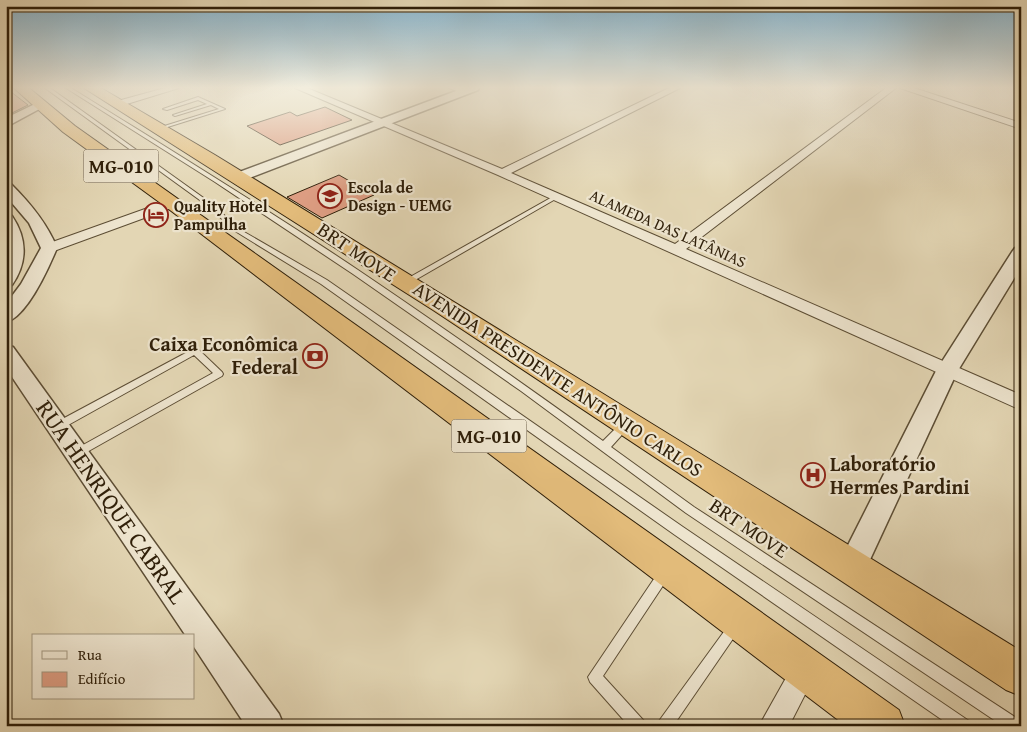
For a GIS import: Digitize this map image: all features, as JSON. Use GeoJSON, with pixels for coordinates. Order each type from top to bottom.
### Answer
{"type":"FeatureCollection","features":[{"type":"Feature","properties":{"kind":"highway","name":"MG-010"},"geometry":{"type":"LineString","coordinates":[[62,122],[882,726]]}},
{"type":"Feature","properties":{"kind":"highway","name":"AVENIDA PRESIDENTE ANTÔNIO CARLOS"},"geometry":{"type":"LineString","coordinates":[[148,122],[407,281],[850,569],[1021,675]]}},
{"type":"Feature","properties":{"kind":"street"},"geometry":{"type":"LineString","coordinates":[[502,173],[606,122]]}},
{"type":"Feature","properties":{"kind":"street"},"geometry":{"type":"LineString","coordinates":[[676,250],[846,122]]}},
{"type":"Feature","properties":{"kind":"street","name":"ALAMEDA DAS LATÂNIAS"},"geometry":{"type":"LineString","coordinates":[[381,123],[502,173],[1021,403]]}},
{"type":"Feature","properties":{"kind":"street"},"geometry":{"type":"LineString","coordinates":[[239,177],[381,123]]}},
{"type":"Feature","properties":{"kind":"street"},"geometry":{"type":"LineString","coordinates":[[6,187],[33,216],[44,232],[49,248],[26,294],[6,316]]}},
{"type":"Feature","properties":{"kind":"street"},"geometry":{"type":"LineString","coordinates":[[49,248],[173,203]]}},
{"type":"Feature","properties":{"kind":"street"},"geometry":{"type":"LineString","coordinates":[[6,219],[18,245],[16,260],[6,281]]}},
{"type":"Feature","properties":{"kind":"street"},"geometry":{"type":"LineString","coordinates":[[850,569],[946,371],[1021,252]]}},
{"type":"Feature","properties":{"kind":"street","name":"RUA HENRIQUE CABRAL"},"geometry":{"type":"LineString","coordinates":[[6,352],[267,726]]}},
{"type":"Feature","properties":{"kind":"street"},"geometry":{"type":"LineString","coordinates":[[773,726],[805,668]]}},
{"type":"Feature","properties":{"kind":"lane"},"geometry":{"type":"LineString","coordinates":[[95,122],[210,205],[237,230],[324,282],[679,531],[964,726]]}},
{"type":"Feature","properties":{"kind":"lane","name":"BRT MOVE"},"geometry":{"type":"LineString","coordinates":[[123,122],[356,272],[524,388],[690,510],[1016,726]]}},
{"type":"Feature","properties":{"kind":"lane"},"geometry":{"type":"LineString","coordinates":[[160,129],[182,122]]}},
{"type":"Feature","properties":{"kind":"lane"},"geometry":{"type":"LineString","coordinates":[[407,281],[556,197]]}},
{"type":"Feature","properties":{"kind":"lane"},"geometry":{"type":"LineString","coordinates":[[58,426],[195,351],[220,374],[77,453]]}},
{"type":"Feature","properties":{"kind":"lane"},"geometry":{"type":"LineString","coordinates":[[604,447],[627,423]]}},
{"type":"Feature","properties":{"kind":"lane"},"geometry":{"type":"LineString","coordinates":[[639,726],[595,677],[668,568]]}},
{"type":"Feature","properties":{"kind":"lane"},"geometry":{"type":"LineString","coordinates":[[664,726],[739,620]]}},
{"type":"Feature","properties":{"kind":"building"},"geometry":{"type":"Polygon","coordinates":[[[259,122],[346,122],[280,145],[247,126],[259,122]]]}},
{"type":"Feature","properties":{"kind":"building","name":"Escola de Design - UEMG"},"geometry":{"type":"Polygon","coordinates":[[[339,175],[374,195],[322,218],[287,197],[339,175]]]}},
{"type":"Feature","properties":{"kind":"place","name":"Escola de Design - UEMG"},"geometry":{"type":"Point","coordinates":[330,196]}},
{"type":"Feature","properties":{"kind":"place","name":"Quality Hotel Pampulha"},"geometry":{"type":"Point","coordinates":[156,215]}},
{"type":"Feature","properties":{"kind":"place","name":"Caixa Econômica Federal"},"geometry":{"type":"Point","coordinates":[315,356]}},
{"type":"Feature","properties":{"kind":"place","name":"Laboratório Hermes Pardini"},"geometry":{"type":"Point","coordinates":[813,475]}}]}
